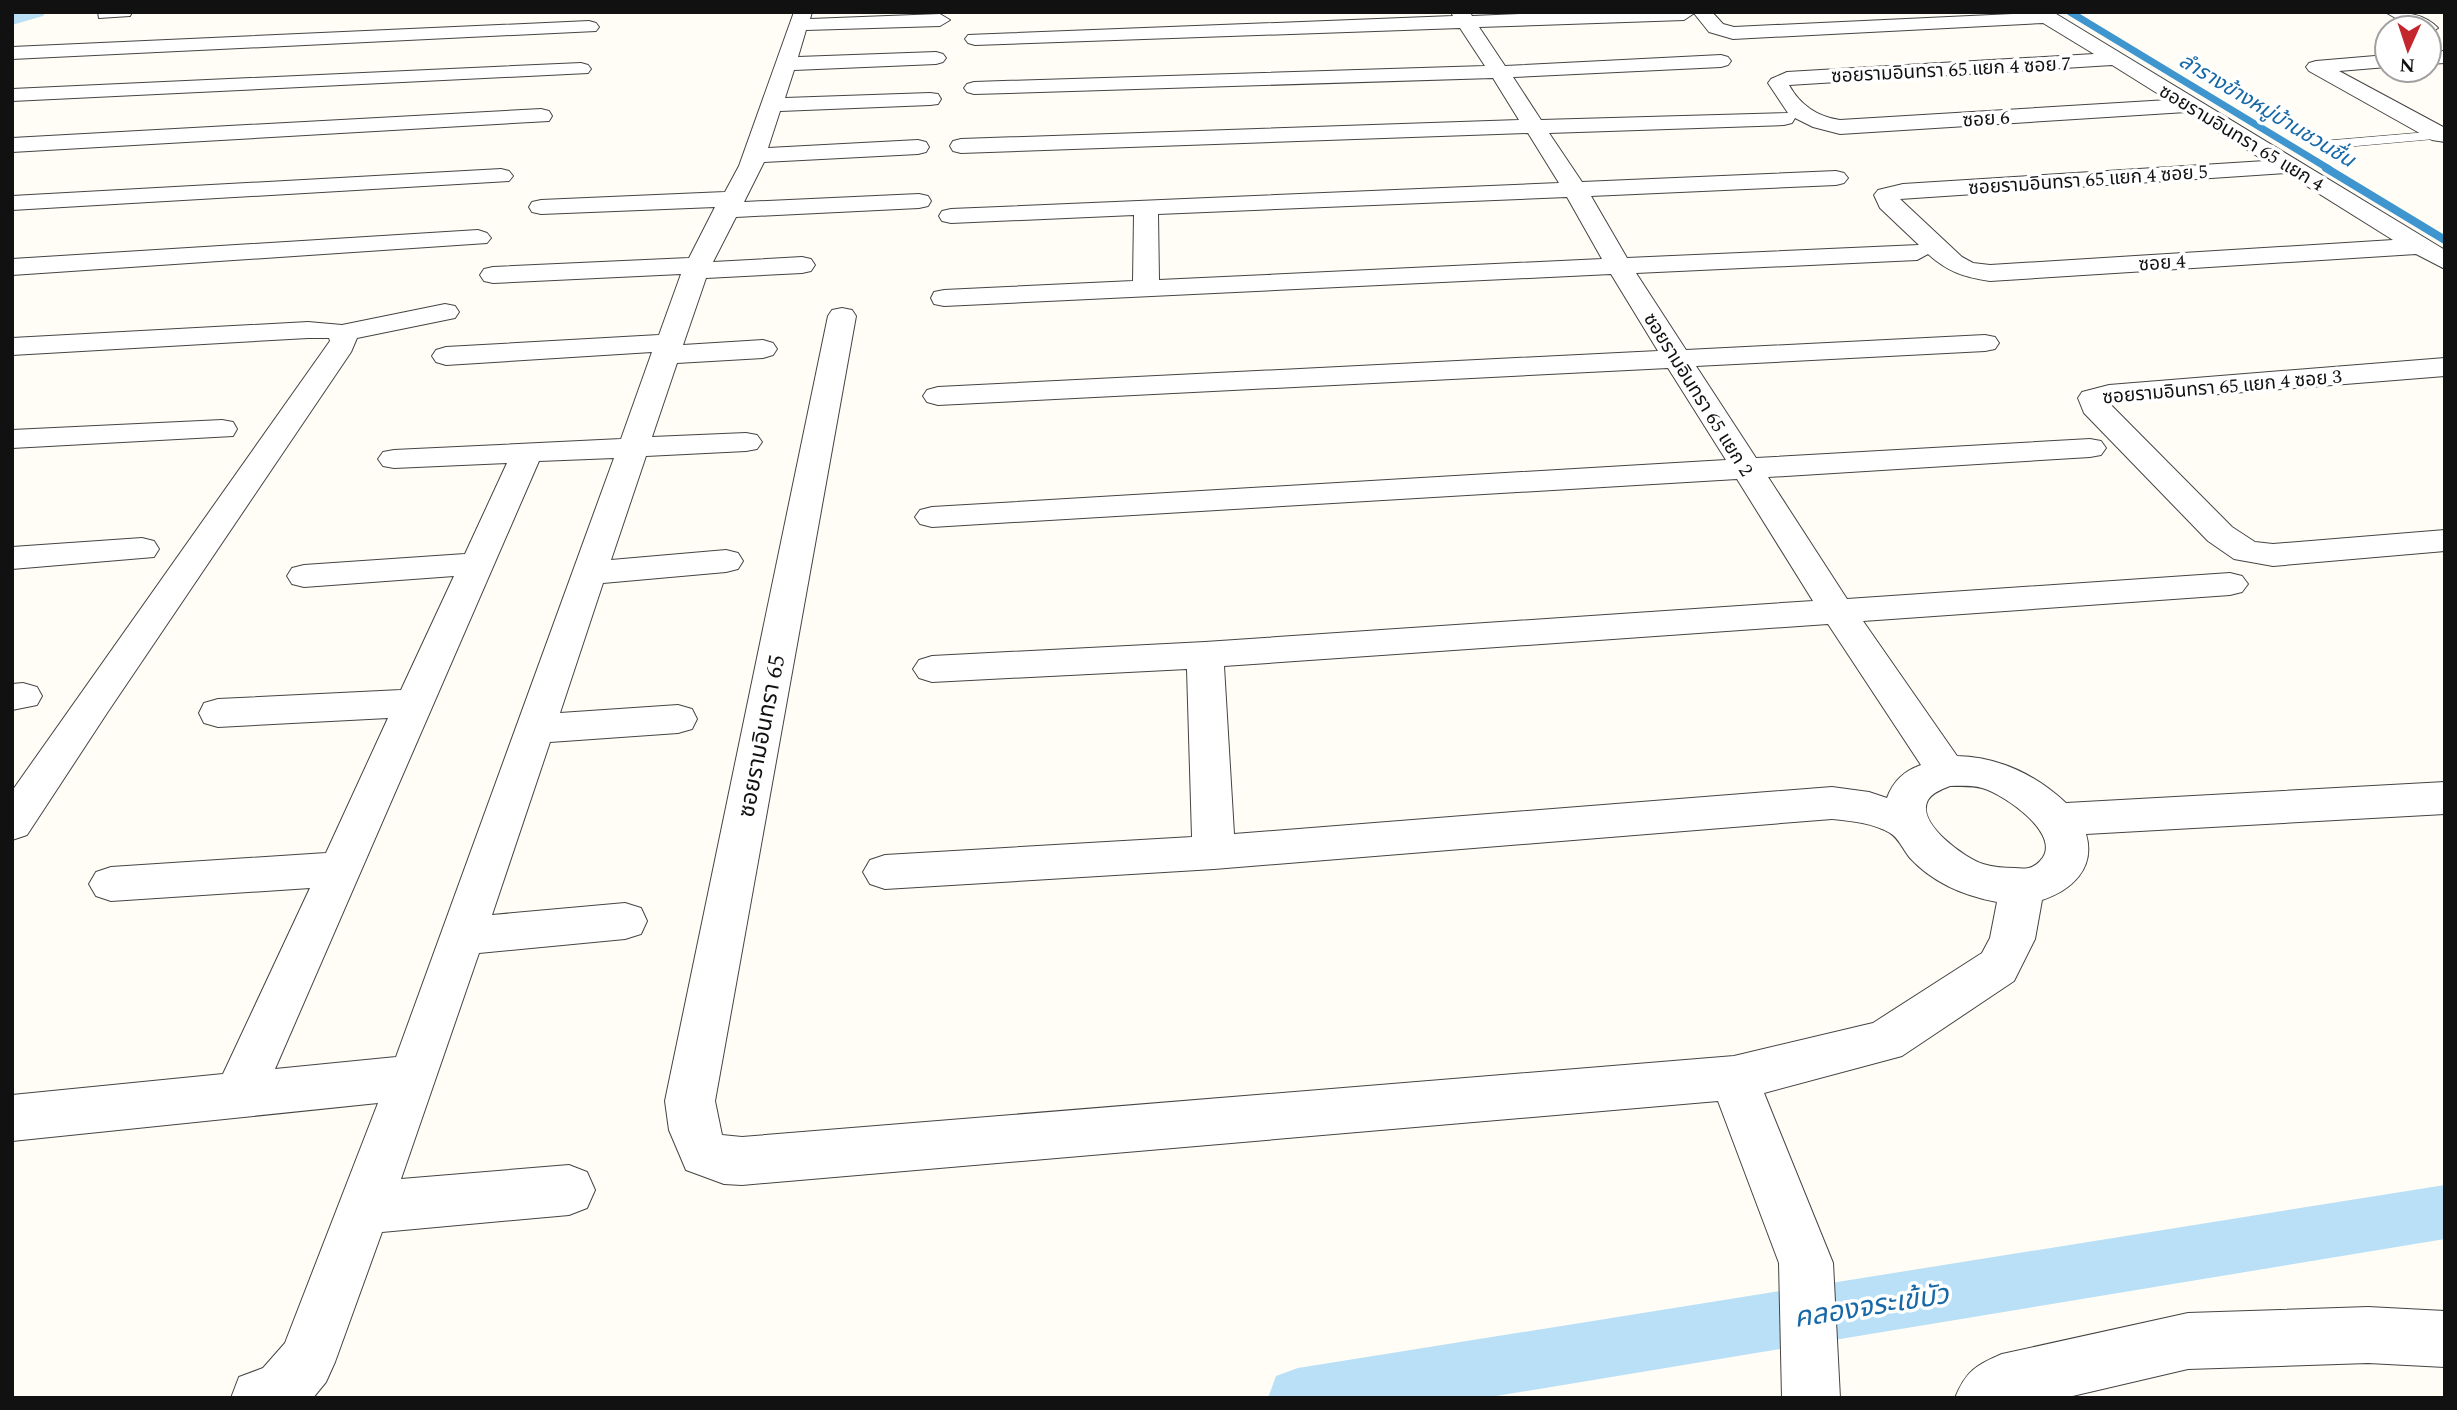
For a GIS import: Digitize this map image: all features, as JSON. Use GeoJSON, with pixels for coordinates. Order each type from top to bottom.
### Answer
{"type":"FeatureCollection","features":[{"type":"Feature","properties":{"kind":"street"},"geometry":{"type":"LineString","coordinates":[[975,39],[1196,21],[1697,14],[1716,28],[1733,33],[2043,14]]}},
{"type":"Feature","properties":{"kind":"street","name":"ซอยรามอินทรา 65 แยก 4"},"geometry":{"type":"LineString","coordinates":[[2043,14],[2445,261]]}},
{"type":"Feature","properties":{"kind":"street","name":"ซอยรามอินทรา 65 แยก 2"},"geometry":{"type":"LineString","coordinates":[[1463,17],[1576,191],[1619,267],[1747,470],[1838,612],[1946,771]]}},
{"type":"Feature","properties":{"kind":"street"},"geometry":{"type":"LineString","coordinates":[[260,1398],[283,1389],[306,1362],[414,1077],[696,268],[754,156],[800,19],[940,20]]}},
{"type":"Feature","properties":{"kind":"street"},"geometry":{"type":"LineString","coordinates":[[12,53],[589,27]]}},
{"type":"Feature","properties":{"kind":"street"},"geometry":{"type":"LineString","coordinates":[[453,107],[508,31]]}},
{"type":"Feature","properties":{"kind":"street"},"geometry":{"type":"LineString","coordinates":[[50,167],[187,46]]}},
{"type":"Feature","properties":{"kind":"street"},"geometry":{"type":"LineString","coordinates":[[785,64],[936,58]]}},
{"type":"Feature","properties":{"kind":"street","name":"ซอยรามอินทรา 65 แยก 4 ซอย 7"},"geometry":{"type":"LineString","coordinates":[[1787,109],[1778,83],[1787,78],[2114,59]]}},
{"type":"Feature","properties":{"kind":"street"},"geometry":{"type":"LineString","coordinates":[[974,88],[1498,72],[1721,61]]}},
{"type":"Feature","properties":{"kind":"street"},"geometry":{"type":"LineString","coordinates":[[2373,62],[2316,67],[2443,135]]}},
{"type":"Feature","properties":{"kind":"street"},"geometry":{"type":"LineString","coordinates":[[12,95],[581,69]]}},
{"type":"Feature","properties":{"kind":"street"},"geometry":{"type":"LineString","coordinates":[[1203,81],[1208,138]]}},
{"type":"Feature","properties":{"kind":"street"},"geometry":{"type":"LineString","coordinates":[[771,105],[930,99]]}},
{"type":"Feature","properties":{"kind":"street","name":"ซอย 6"},"geometry":{"type":"LineString","coordinates":[[1787,109],[1817,123],[1840,127],[2190,105]]}},
{"type":"Feature","properties":{"kind":"street"},"geometry":{"type":"LineString","coordinates":[[12,145],[453,107],[541,116]]}},
{"type":"Feature","properties":{"kind":"street"},"geometry":{"type":"LineString","coordinates":[[961,146],[1535,127],[1787,109]]}},
{"type":"Feature","properties":{"kind":"street"},"geometry":{"type":"LineString","coordinates":[[754,156],[918,147]]}},
{"type":"Feature","properties":{"kind":"street","name":"ซอยรามอินทรา 65 แยก 4 ซอย 5"},"geometry":{"type":"LineString","coordinates":[[1886,195],[1903,191],[2291,166]]}},
{"type":"Feature","properties":{"kind":"street"},"geometry":{"type":"LineString","coordinates":[[12,202],[501,176]]}},
{"type":"Feature","properties":{"kind":"street"},"geometry":{"type":"LineString","coordinates":[[951,216],[1836,178]]}},
{"type":"Feature","properties":{"kind":"street"},"geometry":{"type":"LineString","coordinates":[[384,203],[400,182]]}},
{"type":"Feature","properties":{"kind":"street"},"geometry":{"type":"LineString","coordinates":[[12,202],[31,184]]}},
{"type":"Feature","properties":{"kind":"street","name":"ซอย 4"},"geometry":{"type":"LineString","coordinates":[[1886,195],[1918,242],[1952,264],[1967,270],[1990,273],[2419,246]]}},
{"type":"Feature","properties":{"kind":"street"},"geometry":{"type":"LineString","coordinates":[[541,207],[728,204],[879,213],[919,201]]}},
{"type":"Feature","properties":{"kind":"street"},"geometry":{"type":"LineString","coordinates":[[1146,209],[1146,287]]}},
{"type":"Feature","properties":{"kind":"street"},"geometry":{"type":"LineString","coordinates":[[353,246],[369,225]]}},
{"type":"Feature","properties":{"kind":"street"},"geometry":{"type":"LineString","coordinates":[[12,267],[478,238]]}},
{"type":"Feature","properties":{"kind":"street"},"geometry":{"type":"LineString","coordinates":[[944,298],[1619,267],[1918,242]]}},
{"type":"Feature","properties":{"kind":"street"},"geometry":{"type":"LineString","coordinates":[[493,275],[802,265]]}},
{"type":"Feature","properties":{"kind":"street"},"geometry":{"type":"LineString","coordinates":[[12,347],[308,330],[342,333],[445,312]]}},
{"type":"Feature","properties":{"kind":"street","name":"ซอยรามอินทรา 65"},"geometry":{"type":"LineString","coordinates":[[842,316],[690,1101],[694,1130],[704,1153],[724,1160],[742,1161],[1734,1078]]}},
{"type":"Feature","properties":{"kind":"street"},"geometry":{"type":"LineString","coordinates":[[12,824],[337,352],[344,341],[342,333]]}},
{"type":"Feature","properties":{"kind":"street"},"geometry":{"type":"LineString","coordinates":[[938,396],[1985,343]]}},
{"type":"Feature","properties":{"kind":"street"},"geometry":{"type":"LineString","coordinates":[[446,356],[667,349],[762,349]]}},
{"type":"Feature","properties":{"kind":"street","name":"ซอยรามอินทรา 65 แยก 4 ซอย 3"},"geometry":{"type":"LineString","coordinates":[[2445,367],[2122,393],[2093,398],[2095,407],[2220,534],[2246,551],[2273,555],[2445,540]]}},
{"type":"Feature","properties":{"kind":"street"},"geometry":{"type":"LineString","coordinates":[[12,439],[222,429]]}},
{"type":"Feature","properties":{"kind":"street"},"geometry":{"type":"LineString","coordinates":[[394,459],[746,442]]}},
{"type":"Feature","properties":{"kind":"street"},"geometry":{"type":"LineString","coordinates":[[932,517],[2090,448]]}},
{"type":"Feature","properties":{"kind":"street"},"geometry":{"type":"LineString","coordinates":[[239,1094],[527,453]]}},
{"type":"Feature","properties":{"kind":"street"},"geometry":{"type":"LineString","coordinates":[[12,558],[142,549]]}},
{"type":"Feature","properties":{"kind":"street"},"geometry":{"type":"LineString","coordinates":[[589,573],[726,561]]}},
{"type":"Feature","properties":{"kind":"street"},"geometry":{"type":"LineString","coordinates":[[304,576],[476,564]]}},
{"type":"Feature","properties":{"kind":"street"},"geometry":{"type":"LineString","coordinates":[[932,669],[1205,655],[2230,584]]}},
{"type":"Feature","properties":{"kind":"street"},"geometry":{"type":"LineString","coordinates":[[1205,655],[1214,852]]}},
{"type":"Feature","properties":{"kind":"street"},"geometry":{"type":"LineString","coordinates":[[218,713],[414,703]]}},
{"type":"Feature","properties":{"kind":"street"},"geometry":{"type":"LineString","coordinates":[[535,729],[678,719]]}},
{"type":"Feature","properties":{"kind":"street"},"geometry":{"type":"LineString","coordinates":[[1946,771],[1969,771],[1994,777],[2041,802],[2057,820],[2067,839],[2068,856],[2060,872],[2044,882],[2022,887],[1994,885],[1965,876],[1940,861],[1919,842],[1907,822],[1905,804],[1911,788],[1925,776],[1946,771]]}},
{"type":"Feature","properties":{"kind":"street"},"geometry":{"type":"LineString","coordinates":[[2057,820],[2445,798]]}},
{"type":"Feature","properties":{"kind":"street"},"geometry":{"type":"LineString","coordinates":[[885,872],[1214,852],[1832,803],[1869,808],[1907,822]]}},
{"type":"Feature","properties":{"kind":"street"},"geometry":{"type":"LineString","coordinates":[[111,884],[339,869]]}},
{"type":"Feature","properties":{"kind":"street"},"geometry":{"type":"LineString","coordinates":[[1811,1397],[1806,1263],[1734,1078],[1885,1041],[1998,967],[2012,939],[2022,887]]}},
{"type":"Feature","properties":{"kind":"street"},"geometry":{"type":"LineString","coordinates":[[463,936],[625,920]]}},
{"type":"Feature","properties":{"kind":"street"},"geometry":{"type":"LineString","coordinates":[[12,1118],[414,1077]]}},
{"type":"Feature","properties":{"kind":"street"},"geometry":{"type":"LineString","coordinates":[[364,1208],[569,1190]]}},
{"type":"Feature","properties":{"kind":"street"},"geometry":{"type":"LineString","coordinates":[[1984,1398],[2003,1383],[2188,1341],[2368,1335],[2445,1339]]}},
{"type":"Feature","properties":{"kind":"lane"},"geometry":{"type":"LineString","coordinates":[[2323,145],[2443,135]]}},
{"type":"Feature","properties":{"kind":"waterway"},"geometry":{"type":"LineString","coordinates":[[12,19],[36,12]]}},
{"type":"Feature","properties":{"kind":"waterway","name":"ลำรางข้างหมู่บ้านชวนชื่น"},"geometry":{"type":"LineString","coordinates":[[2070,12],[2329,169]]}},
{"type":"Feature","properties":{"kind":"waterway","name":"ลำรางข้างหมู่บ้านชวนชื่น"},"geometry":{"type":"LineString","coordinates":[[2326,168],[2445,240]]}},
{"type":"Feature","properties":{"kind":"waterway","name":"คลองจระเข้บัว"},"geometry":{"type":"LineString","coordinates":[[1298,1398],[2445,1212]]}}]}
